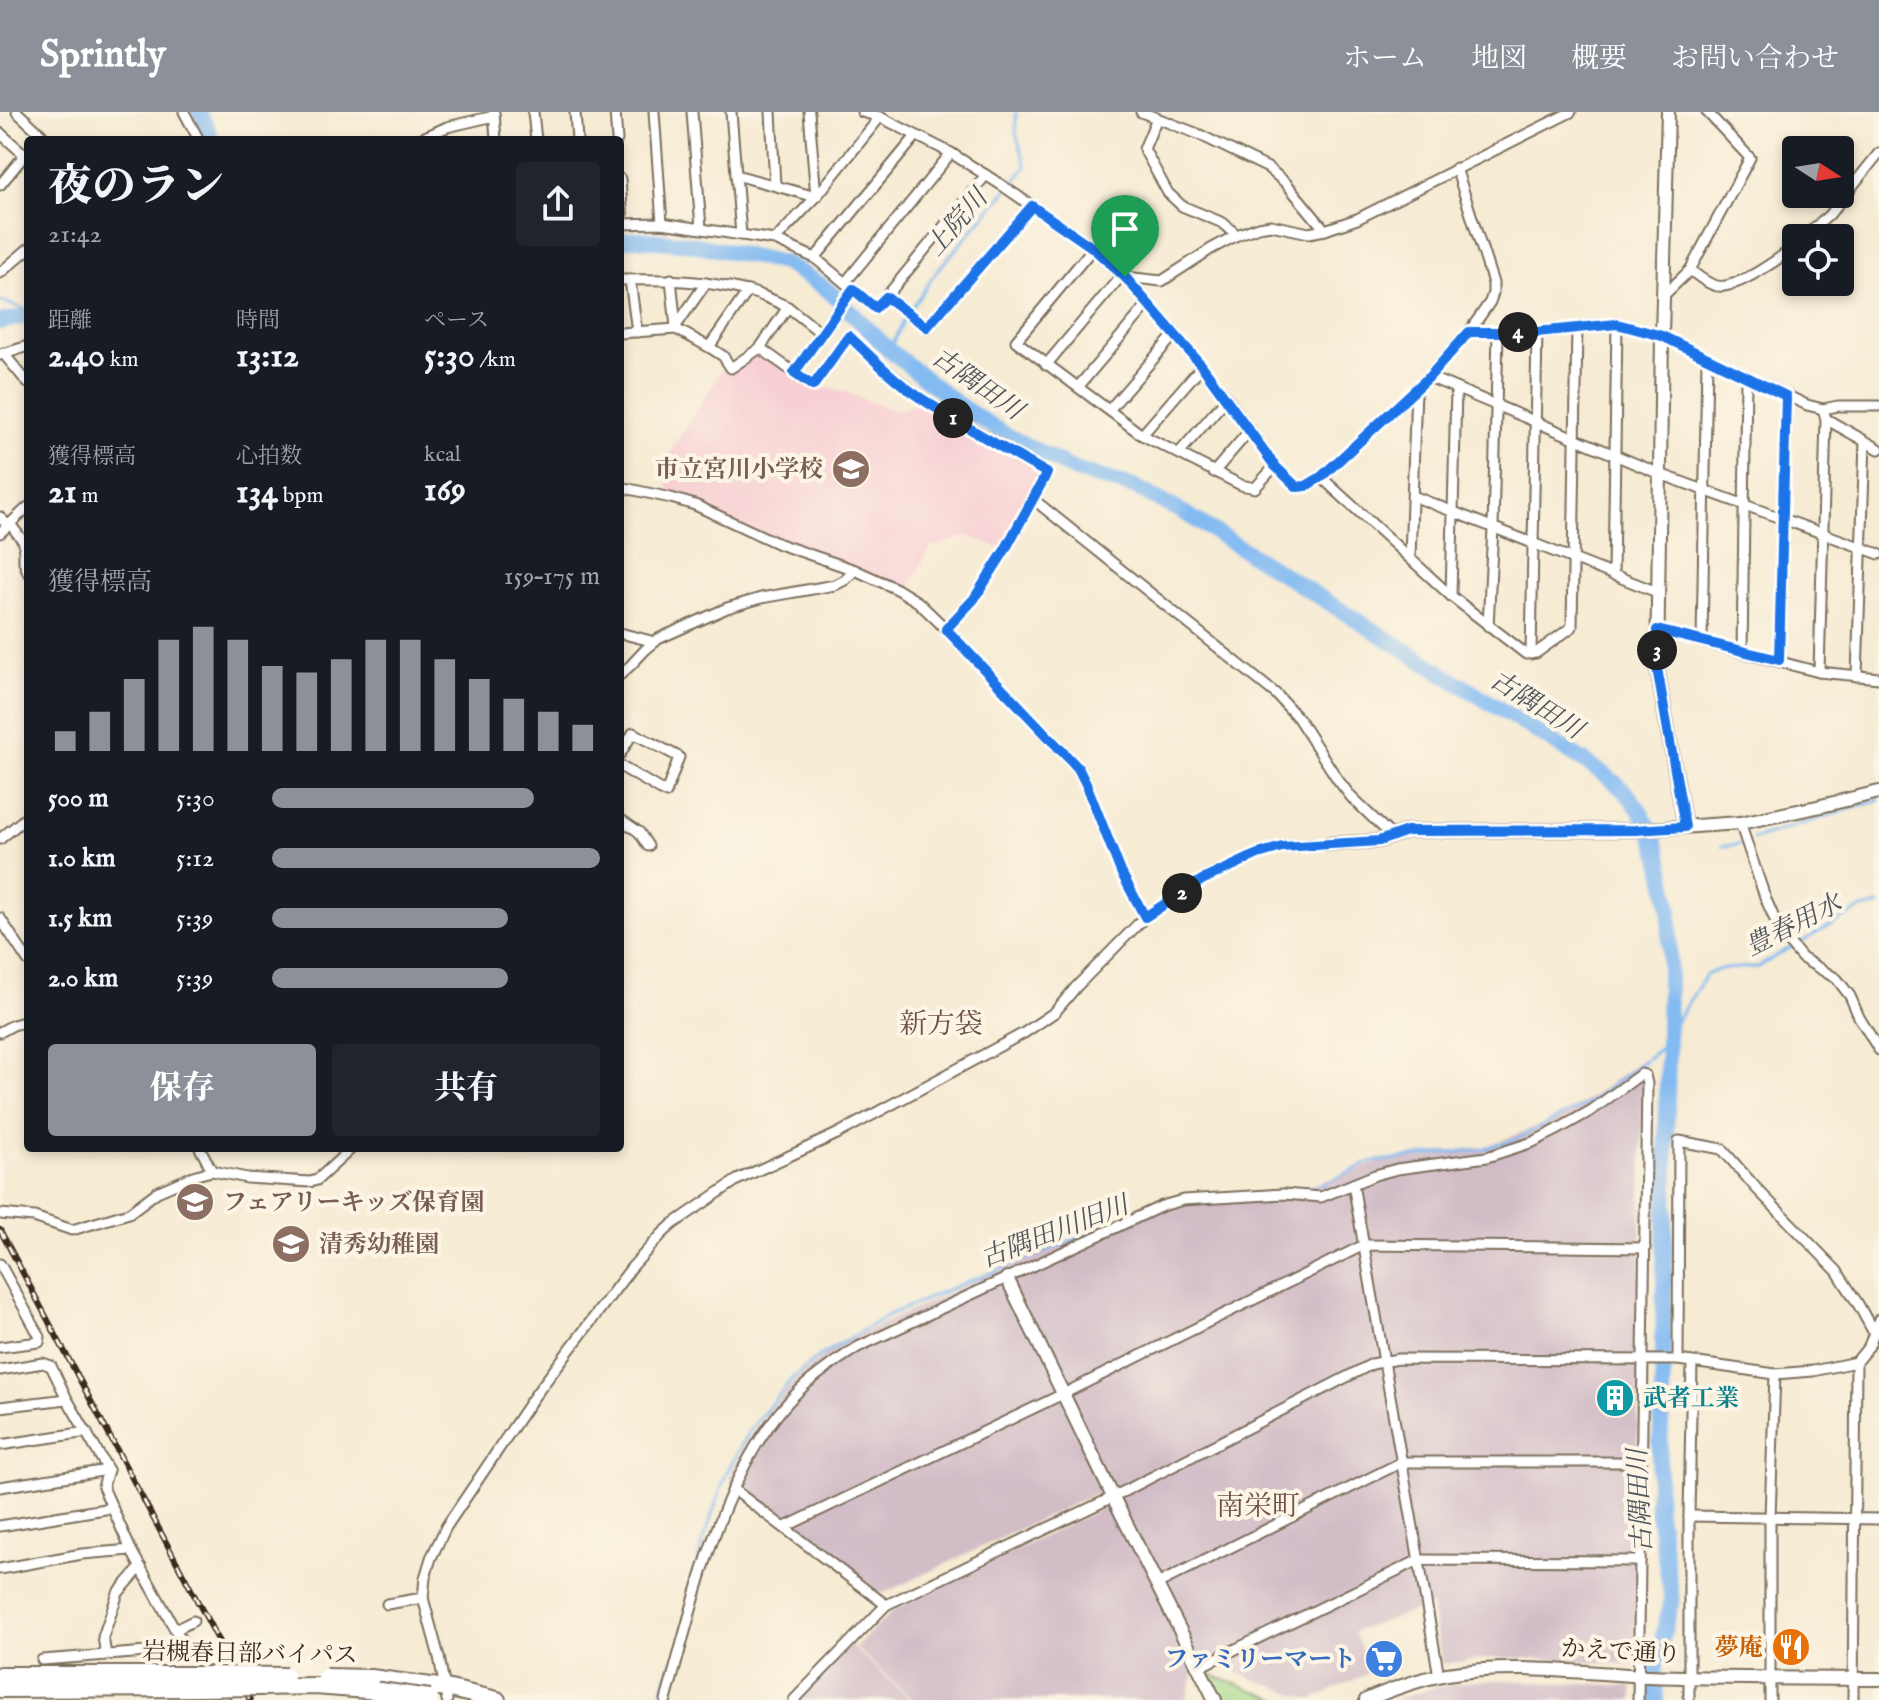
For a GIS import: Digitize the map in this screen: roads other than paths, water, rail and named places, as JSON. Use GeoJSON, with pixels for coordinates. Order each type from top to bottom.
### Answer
{"type":"FeatureCollection","features":[{"type":"Feature","properties":{"kind":"highway","name":"岩槻春日部バイパス"},"geometry":{"type":"LineString","coordinates":[[0,1675],[199,1682]]}},
{"type":"Feature","properties":{"kind":"highway","name":"岩槻春日部バイパス"},"geometry":{"type":"LineString","coordinates":[[0,1689],[371,1678],[439,1695],[497,1700]]}},
{"type":"Feature","properties":{"kind":"street"},"geometry":{"type":"LineString","coordinates":[[17,112],[41,136]]}},
{"type":"Feature","properties":{"kind":"street"},"geometry":{"type":"LineString","coordinates":[[184,112],[197,136]]}},
{"type":"Feature","properties":{"kind":"street"},"geometry":{"type":"LineString","coordinates":[[533,112],[536,136]]}},
{"type":"Feature","properties":{"kind":"street"},"geometry":{"type":"LineString","coordinates":[[575,112],[577,136]]}},
{"type":"Feature","properties":{"kind":"street"},"geometry":{"type":"LineString","coordinates":[[615,112],[617,136]]}},
{"type":"Feature","properties":{"kind":"street"},"geometry":{"type":"LineString","coordinates":[[654,112],[662,223]]}},
{"type":"Feature","properties":{"kind":"street"},"geometry":{"type":"LineString","coordinates":[[692,112],[701,228]]}},
{"type":"Feature","properties":{"kind":"street"},"geometry":{"type":"LineString","coordinates":[[731,112],[741,235]]}},
{"type":"Feature","properties":{"kind":"street"},"geometry":{"type":"LineString","coordinates":[[771,112],[775,185]]}},
{"type":"Feature","properties":{"kind":"street"},"geometry":{"type":"LineString","coordinates":[[809,112],[816,197]]}},
{"type":"Feature","properties":{"kind":"street"},"geometry":{"type":"LineString","coordinates":[[862,112],[880,117],[951,153],[1093,248],[1149,303],[1227,398],[1275,466],[1297,487],[1306,486],[1321,477],[1429,377],[1469,332],[1490,302],[1493,283],[1456,168]]}},
{"type":"Feature","properties":{"kind":"street"},"geometry":{"type":"LineString","coordinates":[[1141,112],[1198,134],[1268,168],[1286,183],[1325,230]]}},
{"type":"Feature","properties":{"kind":"street"},"geometry":{"type":"LineString","coordinates":[[1124,276],[1162,281],[1237,235],[1258,227],[1271,225],[1309,233],[1357,219],[1571,112]]}},
{"type":"Feature","properties":{"kind":"street"},"geometry":{"type":"LineString","coordinates":[[1668,112],[1657,668],[1685,827]]}},
{"type":"Feature","properties":{"kind":"street"},"geometry":{"type":"LineString","coordinates":[[1663,296],[1690,270],[1750,158],[1707,112]]}},
{"type":"Feature","properties":{"kind":"street"},"geometry":{"type":"LineString","coordinates":[[427,136],[494,114],[496,136]]}},
{"type":"Feature","properties":{"kind":"street"},"geometry":{"type":"LineString","coordinates":[[775,240],[816,197],[880,117]]}},
{"type":"Feature","properties":{"kind":"street"},"geometry":{"type":"LineString","coordinates":[[1157,118],[1144,149],[1168,193],[1182,206],[1216,218],[1237,235]]}},
{"type":"Feature","properties":{"kind":"street"},"geometry":{"type":"LineString","coordinates":[[0,133],[24,151]]}},
{"type":"Feature","properties":{"kind":"street"},"geometry":{"type":"LineString","coordinates":[[815,258],[916,136]]}},
{"type":"Feature","properties":{"kind":"street"},"geometry":{"type":"LineString","coordinates":[[794,373],[849,286],[951,153]]}},
{"type":"Feature","properties":{"kind":"street"},"geometry":{"type":"LineString","coordinates":[[1819,224],[1879,153]]}},
{"type":"Feature","properties":{"kind":"street"},"geometry":{"type":"LineString","coordinates":[[0,185],[24,155]]}},
{"type":"Feature","properties":{"kind":"street"},"geometry":{"type":"LineString","coordinates":[[736,175],[816,197]]}},
{"type":"Feature","properties":{"kind":"street"},"geometry":{"type":"LineString","coordinates":[[624,224],[662,223],[775,240],[815,258],[875,308],[986,175]]}},
{"type":"Feature","properties":{"kind":"street"},"geometry":{"type":"LineString","coordinates":[[886,297],[927,327],[1032,206]]}},
{"type":"Feature","properties":{"kind":"street"},"geometry":{"type":"LineString","coordinates":[[1093,248],[1016,341],[1142,435],[1214,472],[1255,488],[1275,466]]}},
{"type":"Feature","properties":{"kind":"street"},"geometry":{"type":"LineString","coordinates":[[0,273],[24,252]]}},
{"type":"Feature","properties":{"kind":"street"},"geometry":{"type":"LineString","coordinates":[[1690,270],[1713,286],[1724,287],[1782,257]]}},
{"type":"Feature","properties":{"kind":"street"},"geometry":{"type":"LineString","coordinates":[[1046,365],[1124,276]]}},
{"type":"Feature","properties":{"kind":"street"},"geometry":{"type":"LineString","coordinates":[[637,332],[625,280],[671,279],[748,291],[788,307],[821,333]]}},
{"type":"Feature","properties":{"kind":"street"},"geometry":{"type":"LineString","coordinates":[[671,279],[676,327]]}},
{"type":"Feature","properties":{"kind":"street"},"geometry":{"type":"LineString","coordinates":[[676,327],[706,283]]}},
{"type":"Feature","properties":{"kind":"street"},"geometry":{"type":"LineString","coordinates":[[709,347],[748,291]]}},
{"type":"Feature","properties":{"kind":"street"},"geometry":{"type":"LineString","coordinates":[[1078,387],[1149,303]]}},
{"type":"Feature","properties":{"kind":"street"},"geometry":{"type":"LineString","coordinates":[[624,333],[676,327],[723,356],[731,368],[760,348],[788,307]]}},
{"type":"Feature","properties":{"kind":"street"},"geometry":{"type":"LineString","coordinates":[[1469,332],[1537,332],[1617,324],[1662,336],[1807,405],[1879,449]]}},
{"type":"Feature","properties":{"kind":"street"},"geometry":{"type":"LineString","coordinates":[[1613,575],[1617,324]]}},
{"type":"Feature","properties":{"kind":"street"},"geometry":{"type":"LineString","coordinates":[[1321,477],[1451,596],[1526,654],[1536,653],[1572,627],[1577,329]]}},
{"type":"Feature","properties":{"kind":"street"},"geometry":{"type":"LineString","coordinates":[[1488,626],[1498,332]]}},
{"type":"Feature","properties":{"kind":"street"},"geometry":{"type":"LineString","coordinates":[[1531,654],[1537,332]]}},
{"type":"Feature","properties":{"kind":"street"},"geometry":{"type":"LineString","coordinates":[[1109,410],[1175,334]]}},
{"type":"Feature","properties":{"kind":"street"},"geometry":{"type":"LineString","coordinates":[[760,348],[813,386],[849,336],[917,395],[1047,473],[974,599],[946,629]]}},
{"type":"Feature","properties":{"kind":"street"},"geometry":{"type":"LineString","coordinates":[[24,347],[2,354],[24,379]]}},
{"type":"Feature","properties":{"kind":"street"},"geometry":{"type":"LineString","coordinates":[[1702,641],[1707,359]]}},
{"type":"Feature","properties":{"kind":"street"},"geometry":{"type":"LineString","coordinates":[[1142,435],[1202,366]]}},
{"type":"Feature","properties":{"kind":"street"},"geometry":{"type":"LineString","coordinates":[[1429,377],[1660,474],[1879,554]]}},
{"type":"Feature","properties":{"kind":"street"},"geometry":{"type":"LineString","coordinates":[[1742,652],[1746,378]]}},
{"type":"Feature","properties":{"kind":"street"},"geometry":{"type":"LineString","coordinates":[[1410,558],[1416,389]]}},
{"type":"Feature","properties":{"kind":"street"},"geometry":{"type":"LineString","coordinates":[[1451,596],[1456,389]]}},
{"type":"Feature","properties":{"kind":"street"},"geometry":{"type":"LineString","coordinates":[[1779,660],[1786,396]]}},
{"type":"Feature","properties":{"kind":"street"},"geometry":{"type":"LineString","coordinates":[[1179,453],[1227,398]]}},
{"type":"Feature","properties":{"kind":"street"},"geometry":{"type":"LineString","coordinates":[[1824,414],[1838,406],[1879,406]]}},
{"type":"Feature","properties":{"kind":"street"},"geometry":{"type":"LineString","coordinates":[[1819,672],[1824,414]]}},
{"type":"Feature","properties":{"kind":"street"},"geometry":{"type":"LineString","coordinates":[[1214,472],[1250,430]]}},
{"type":"Feature","properties":{"kind":"street"},"geometry":{"type":"LineString","coordinates":[[1857,676],[1865,441]]}},
{"type":"Feature","properties":{"kind":"street"},"geometry":{"type":"LineString","coordinates":[[624,488],[695,505],[779,544],[855,570],[918,602],[1078,768],[1121,872],[1145,917]]}},
{"type":"Feature","properties":{"kind":"street"},"geometry":{"type":"LineString","coordinates":[[1413,496],[1657,592]]}},
{"type":"Feature","properties":{"kind":"street"},"geometry":{"type":"LineString","coordinates":[[1033,499],[1276,694],[1298,718],[1352,798],[1392,836]]}},
{"type":"Feature","properties":{"kind":"street"},"geometry":{"type":"LineString","coordinates":[[6,528],[24,511]]}},
{"type":"Feature","properties":{"kind":"street"},"geometry":{"type":"LineString","coordinates":[[0,517],[6,528],[24,542]]}},
{"type":"Feature","properties":{"kind":"street"},"geometry":{"type":"LineString","coordinates":[[624,671],[655,642],[727,608],[761,598],[835,585],[855,570]]}},
{"type":"Feature","properties":{"kind":"street"},"geometry":{"type":"LineString","coordinates":[[1657,630],[1819,672],[1879,678]]}},
{"type":"Feature","properties":{"kind":"street"},"geometry":{"type":"LineString","coordinates":[[624,634],[655,642]]}},
{"type":"Feature","properties":{"kind":"street"},"geometry":{"type":"LineString","coordinates":[[624,748],[633,733],[679,757],[666,793],[624,769]]}},
{"type":"Feature","properties":{"kind":"street"},"geometry":{"type":"LineString","coordinates":[[439,1695],[423,1598],[431,1558],[446,1527],[533,1398],[632,1267],[662,1234],[737,1180],[837,1134],[1024,1033],[1055,1012],[1145,917],[1202,880],[1258,854],[1282,847],[1379,841],[1407,831],[1635,830],[1740,823],[1879,792]]}},
{"type":"Feature","properties":{"kind":"street"},"geometry":{"type":"LineString","coordinates":[[0,839],[24,819]]}},
{"type":"Feature","properties":{"kind":"street"},"geometry":{"type":"LineString","coordinates":[[624,822],[639,832],[648,846]]}},
{"type":"Feature","properties":{"kind":"street"},"geometry":{"type":"LineString","coordinates":[[1740,823],[1780,932],[1802,958],[1837,979],[1850,996],[1879,1050]]}},
{"type":"Feature","properties":{"kind":"street"},"geometry":{"type":"LineString","coordinates":[[0,918],[24,955]]}},
{"type":"Feature","properties":{"kind":"street"},"geometry":{"type":"LineString","coordinates":[[0,1032],[24,1022]]}},
{"type":"Feature","properties":{"kind":"street"},"geometry":{"type":"LineString","coordinates":[[666,1700],[709,1552],[733,1489],[752,1453],[787,1404],[831,1364],[858,1347],[1162,1206],[1183,1200],[1270,1195],[1321,1197],[1397,1169],[1487,1157],[1555,1131],[1592,1110],[1641,1074],[1645,1075],[1647,1084],[1645,1248],[1648,1360],[1641,1462],[1642,1675],[1638,1700]]}},
{"type":"Feature","properties":{"kind":"street"},"geometry":{"type":"LineString","coordinates":[[1678,1360],[1679,1141],[1722,1149],[1837,1271],[1874,1333]]}},
{"type":"Feature","properties":{"kind":"street"},"geometry":{"type":"LineString","coordinates":[[202,1152],[212,1171]]}},
{"type":"Feature","properties":{"kind":"street"},"geometry":{"type":"LineString","coordinates":[[0,1214],[34,1217],[72,1230],[129,1213],[157,1192],[212,1171],[247,1178],[310,1182],[317,1180],[348,1152]]}},
{"type":"Feature","properties":{"kind":"street"},"geometry":{"type":"LineString","coordinates":[[1353,1184],[1439,1676]]}},
{"type":"Feature","properties":{"kind":"street"},"geometry":{"type":"LineString","coordinates":[[785,1527],[1364,1245],[1645,1248]]}},
{"type":"Feature","properties":{"kind":"street"},"geometry":{"type":"LineString","coordinates":[[0,1264],[40,1337],[39,1342],[0,1347]]}},
{"type":"Feature","properties":{"kind":"street"},"geometry":{"type":"LineString","coordinates":[[1007,1278],[1215,1700]]}},
{"type":"Feature","properties":{"kind":"street"},"geometry":{"type":"LineString","coordinates":[[794,1700],[886,1605],[1113,1497],[1384,1360],[1678,1360],[1775,1374],[1813,1371],[1856,1362],[1874,1348],[1874,1333],[1879,1319]]}},
{"type":"Feature","properties":{"kind":"street"},"geometry":{"type":"LineString","coordinates":[[1689,1700],[1686,1677],[1692,1362]]}},
{"type":"Feature","properties":{"kind":"street"},"geometry":{"type":"LineString","coordinates":[[1853,1700],[1856,1362]]}},
{"type":"Feature","properties":{"kind":"street"},"geometry":{"type":"LineString","coordinates":[[0,1370],[43,1363],[51,1366],[108,1470],[103,1487],[131,1550],[186,1649]]}},
{"type":"Feature","properties":{"kind":"street"},"geometry":{"type":"LineString","coordinates":[[1770,1700],[1770,1517],[1775,1374]]}},
{"type":"Feature","properties":{"kind":"street"},"geometry":{"type":"LineString","coordinates":[[0,1407],[67,1399]]}},
{"type":"Feature","properties":{"kind":"street"},"geometry":{"type":"LineString","coordinates":[[0,1445],[87,1432]]}},
{"type":"Feature","properties":{"kind":"street"},"geometry":{"type":"LineString","coordinates":[[1157,1584],[1402,1462],[1641,1462]]}},
{"type":"Feature","properties":{"kind":"street"},"geometry":{"type":"LineString","coordinates":[[0,1487],[108,1470]]}},
{"type":"Feature","properties":{"kind":"street"},"geometry":{"type":"LineString","coordinates":[[733,1489],[886,1605]]}},
{"type":"Feature","properties":{"kind":"street"},"geometry":{"type":"LineString","coordinates":[[0,1526],[111,1508]]}},
{"type":"Feature","properties":{"kind":"street"},"geometry":{"type":"LineString","coordinates":[[1689,1516],[1879,1519]]}},
{"type":"Feature","properties":{"kind":"street"},"geometry":{"type":"LineString","coordinates":[[0,1569],[82,1554],[131,1550]]}},
{"type":"Feature","properties":{"kind":"street"},"geometry":{"type":"LineString","coordinates":[[1199,1667],[1419,1560],[1640,1561]]}},
{"type":"Feature","properties":{"kind":"street"},"geometry":{"type":"LineString","coordinates":[[106,1655],[103,1637],[118,1593],[141,1567]]}},
{"type":"Feature","properties":{"kind":"street"},"geometry":{"type":"LineString","coordinates":[[387,1604],[423,1598]]}},
{"type":"Feature","properties":{"kind":"street"},"geometry":{"type":"LineString","coordinates":[[175,1630],[193,1621]]}},
{"type":"Feature","properties":{"kind":"street"},"geometry":{"type":"LineString","coordinates":[[42,1660],[186,1649],[202,1652],[207,1656],[225,1695],[222,1700]]}},
{"type":"Feature","properties":{"kind":"street","name":"かえで通り"},"geometry":{"type":"LineString","coordinates":[[1366,1700],[1439,1676],[1486,1670],[1529,1669],[1686,1677],[1879,1679]]}},
{"type":"Feature","properties":{"kind":"waterway","name":"古隅田川"},"geometry":{"type":"LineString","coordinates":[[199,112],[211,136]]}},
{"type":"Feature","properties":{"kind":"waterway","name":"上院川"},"geometry":{"type":"LineString","coordinates":[[910,310],[937,271],[1026,166],[1016,133],[1016,112]]}},
{"type":"Feature","properties":{"kind":"waterway","name":"古隅田川"},"geometry":{"type":"LineString","coordinates":[[624,240],[692,244],[784,263],[835,296],[889,350],[957,404],[1001,432],[1074,470],[1137,488],[1186,514],[1590,765],[1619,786],[1642,813],[1663,868],[1670,912],[1662,1407],[1657,1508],[1672,1600],[1654,1669],[1656,1700]]}},
{"type":"Feature","properties":{"kind":"waterway"},"geometry":{"type":"LineString","coordinates":[[0,301],[24,309]]}},
{"type":"Feature","properties":{"kind":"waterway","name":"上院川"},"geometry":{"type":"LineString","coordinates":[[889,350],[906,316]]}},
{"type":"Feature","properties":{"kind":"waterway"},"geometry":{"type":"LineString","coordinates":[[0,322],[24,317]]}},
{"type":"Feature","properties":{"kind":"waterway","name":"豊春用水"},"geometry":{"type":"LineString","coordinates":[[1753,839],[1879,800]]}},
{"type":"Feature","properties":{"kind":"waterway","name":"豊春用水"},"geometry":{"type":"LineString","coordinates":[[1722,846],[1740,844]]}},
{"type":"Feature","properties":{"kind":"waterway","name":"古隅田川旧川"},"geometry":{"type":"LineString","coordinates":[[1306,1192],[1371,1162],[1482,1149],[1514,1140],[1591,1102],[1667,1043],[1675,1023],[1706,975],[1720,969],[1759,967],[1858,910],[1879,905]]}},
{"type":"Feature","properties":{"kind":"waterway","name":"古隅田川旧川"},"geometry":{"type":"LineString","coordinates":[[694,1585],[701,1547],[726,1474],[750,1430],[792,1379],[818,1357],[887,1316],[1099,1230]]}},
{"type":"Feature","properties":{"kind":"waterway","name":"古隅田川旧川"},"geometry":{"type":"LineString","coordinates":[[660,1700],[672,1661]]}},
{"type":"Feature","properties":{"kind":"railway"},"geometry":{"type":"LineString","coordinates":[[0,1230],[250,1700]]}},
{"type":"Feature","properties":{"kind":"place","name":"市立宮川小学校"},"geometry":{"type":"Point","coordinates":[851,469]}},
{"type":"Feature","properties":{"kind":"place","name":"フェアリーキッズ保育園"},"geometry":{"type":"Point","coordinates":[195,1202]}},
{"type":"Feature","properties":{"kind":"place","name":"清秀幼稚園"},"geometry":{"type":"Point","coordinates":[291,1244]}},
{"type":"Feature","properties":{"kind":"place","name":"武者工業"},"geometry":{"type":"Point","coordinates":[1615,1398]}},
{"type":"Feature","properties":{"kind":"place","name":"夢庵"},"geometry":{"type":"Point","coordinates":[1791,1647]}},
{"type":"Feature","properties":{"kind":"place","name":"ファミリーマート"},"geometry":{"type":"Point","coordinates":[1384,1659]}},
{"type":"Feature","properties":{"kind":"district","name":"新方袋"},"geometry":{"type":"Point","coordinates":[941,1023]}},
{"type":"Feature","properties":{"kind":"district","name":"南栄町"},"geometry":{"type":"Point","coordinates":[1258,1505]}}]}
